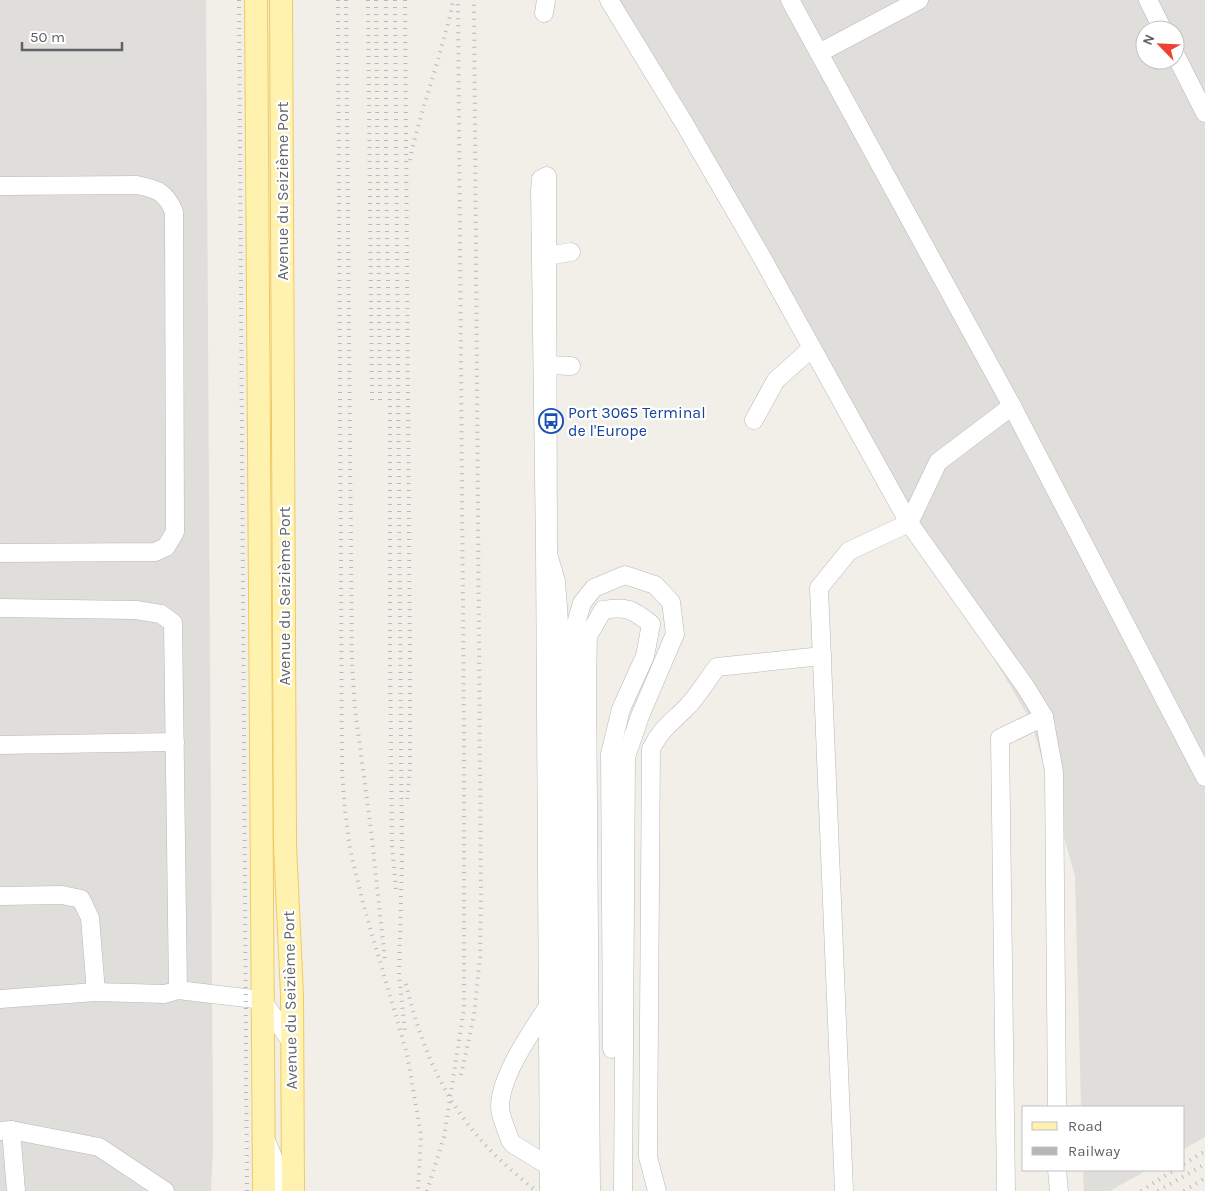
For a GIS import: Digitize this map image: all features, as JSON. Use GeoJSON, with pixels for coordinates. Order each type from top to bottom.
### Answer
{"type":"FeatureCollection","features":[{"type":"Feature","properties":{"kind":"main road","name":"Avenue du Seizième Port"},"geometry":{"type":"LineString","coordinates":[[256,0],[264,1191]]}},
{"type":"Feature","properties":{"kind":"main road","name":"Avenue du Seizième Port"},"geometry":{"type":"LineString","coordinates":[[281,0],[284,845],[292,995],[293,1191]]}},
{"type":"Feature","properties":{"kind":"lane"},"geometry":{"type":"LineString","coordinates":[[609,0],[689,131],[909,523],[1025,686],[1044,717],[1054,772],[1057,1106]]}},
{"type":"Feature","properties":{"kind":"lane"},"geometry":{"type":"LineString","coordinates":[[790,0],[1012,406],[1205,777]]}},
{"type":"Feature","properties":{"kind":"lane"},"geometry":{"type":"LineString","coordinates":[[819,53],[920,0]]}},
{"type":"Feature","properties":{"kind":"lane"},"geometry":{"type":"LineString","coordinates":[[1148,0],[1158,20]]}},
{"type":"Feature","properties":{"kind":"lane"},"geometry":{"type":"LineString","coordinates":[[1183,70],[1205,113]]}},
{"type":"Feature","properties":{"kind":"lane"},"geometry":{"type":"LineString","coordinates":[[549,1191],[546,553],[540,191],[541,179],[547,176],[548,365],[546,553],[556,581],[559,622],[564,1191]]}},
{"type":"Feature","properties":{"kind":"lane"},"geometry":{"type":"LineString","coordinates":[[0,186],[136,184],[152,188],[168,198],[174,212],[175,532],[166,547],[155,552],[0,552]]}},
{"type":"Feature","properties":{"kind":"lane"},"geometry":{"type":"LineString","coordinates":[[548,256],[571,252]]}},
{"type":"Feature","properties":{"kind":"lane"},"geometry":{"type":"LineString","coordinates":[[754,420],[776,380],[812,348]]}},
{"type":"Feature","properties":{"kind":"lane"},"geometry":{"type":"LineString","coordinates":[[548,365],[570,366]]}},
{"type":"Feature","properties":{"kind":"lane"},"geometry":{"type":"LineString","coordinates":[[844,1191],[819,588],[849,551],[909,523],[938,462],[1012,406]]}},
{"type":"Feature","properties":{"kind":"lane"},"geometry":{"type":"LineString","coordinates":[[578,1191],[573,634],[582,603],[594,588],[625,575],[656,585],[670,602],[674,634],[640,716],[626,757],[623,1191]]}},
{"type":"Feature","properties":{"kind":"lane"},"geometry":{"type":"LineString","coordinates":[[591,1191],[588,636],[603,610],[620,607],[636,612],[650,624],[645,656],[621,710],[610,754],[612,1191]]}},
{"type":"Feature","properties":{"kind":"lane"},"geometry":{"type":"LineString","coordinates":[[0,608],[136,610],[161,614],[173,623],[178,990]]}},
{"type":"Feature","properties":{"kind":"lane"},"geometry":{"type":"LineString","coordinates":[[657,1191],[648,1157],[651,749],[656,738],[667,724],[687,707],[717,667],[822,656]]}},
{"type":"Feature","properties":{"kind":"lane"},"geometry":{"type":"LineString","coordinates":[[1006,1191],[1000,738],[1044,717]]}},
{"type":"Feature","properties":{"kind":"lane"},"geometry":{"type":"LineString","coordinates":[[0,745],[175,742]]}},
{"type":"Feature","properties":{"kind":"lane"},"geometry":{"type":"LineString","coordinates":[[0,896],[62,895],[81,899],[90,918],[96,992]]}},
{"type":"Feature","properties":{"kind":"lane"},"geometry":{"type":"LineString","coordinates":[[0,999],[96,992],[165,994],[178,990],[262,1000],[292,1043]]}},
{"type":"Feature","properties":{"kind":"lane"},"geometry":{"type":"LineString","coordinates":[[548,1006],[516,1058],[502,1094],[500,1108],[513,1144],[549,1166]]}},
{"type":"Feature","properties":{"kind":"lane"},"geometry":{"type":"LineString","coordinates":[[16,1191],[6,1131],[98,1147],[166,1191]]}},
{"type":"Feature","properties":{"kind":"lane"},"geometry":{"type":"LineString","coordinates":[[263,1134],[274,1157],[279,1191]]}},
{"type":"Feature","properties":{"kind":"lane"},"geometry":{"type":"LineString","coordinates":[[1057,1171],[1059,1191]]}},
{"type":"Feature","properties":{"kind":"shaded area"},"geometry":{"type":"Polygon","coordinates":[[[0,0],[206,0],[213,1148],[211,1191],[0,1191],[0,0]]]}},
{"type":"Feature","properties":{"kind":"shaded area"},"geometry":{"type":"Polygon","coordinates":[[[603,0],[1205,0],[1205,1137],[1185,1148],[1185,1106],[1081,1106],[1075,876],[1031,721],[603,0]]]}},
{"type":"Feature","properties":{"kind":"shaded area"},"geometry":{"type":"Polygon","coordinates":[[[1083,1171],[1145,1171],[1110,1191],[1084,1191],[1083,1171]]]}},
{"type":"Feature","properties":{"kind":"railway"},"geometry":{"type":"LineString","coordinates":[[239,0],[247,1191]]}},
{"type":"Feature","properties":{"kind":"railway"},"geometry":{"type":"LineString","coordinates":[[338,0],[342,772],[350,849],[364,907],[407,1054],[421,1135],[418,1191]]}},
{"type":"Feature","properties":{"kind":"railway"},"geometry":{"type":"LineString","coordinates":[[346,0],[352,663],[355,709],[371,830],[385,960]]}},
{"type":"Feature","properties":{"kind":"railway"},"geometry":{"type":"LineString","coordinates":[[368,0],[372,402]]}},
{"type":"Feature","properties":{"kind":"railway"},"geometry":{"type":"LineString","coordinates":[[376,0],[380,400]]}},
{"type":"Feature","properties":{"kind":"railway"},"geometry":{"type":"LineString","coordinates":[[386,0],[392,842]]}},
{"type":"Feature","properties":{"kind":"railway"},"geometry":{"type":"LineString","coordinates":[[395,0],[402,859],[399,974],[405,1032]]}},
{"type":"Feature","properties":{"kind":"railway"},"geometry":{"type":"LineString","coordinates":[[405,0],[410,665],[410,768],[407,802]]}},
{"type":"Feature","properties":{"kind":"railway"},"geometry":{"type":"LineString","coordinates":[[410,160],[453,0]]}},
{"type":"Feature","properties":{"kind":"railway"},"geometry":{"type":"LineString","coordinates":[[427,1191],[444,1137],[464,1008],[464,730],[458,0]]}},
{"type":"Feature","properties":{"kind":"railway"},"geometry":{"type":"LineString","coordinates":[[461,1075],[474,1015],[480,957],[481,898],[474,0]]}},
{"type":"Feature","properties":{"kind":"railway"},"geometry":{"type":"LineString","coordinates":[[392,846],[396,890]]}},
{"type":"Feature","properties":{"kind":"railway"},"geometry":{"type":"LineString","coordinates":[[406,984],[425,1046],[433,1066],[454,1104],[486,1146],[536,1191]]}},
{"type":"Feature","properties":{"kind":"railway"},"geometry":{"type":"LineString","coordinates":[[1185,1163],[1205,1151]]}},
{"type":"Feature","properties":{"kind":"railway"},"geometry":{"type":"LineString","coordinates":[[1158,1191],[1205,1164]]}},
{"type":"Feature","properties":{"kind":"railway"},"geometry":{"type":"LineString","coordinates":[[1141,1191],[1172,1171]]}},
{"type":"Feature","properties":{"kind":"railway"},"geometry":{"type":"LineString","coordinates":[[1184,1191],[1205,1178]]}},
{"type":"Feature","properties":{"kind":"place","name":"Port 3065 Terminal de l'Europe"},"geometry":{"type":"Point","coordinates":[551,421]}}]}
